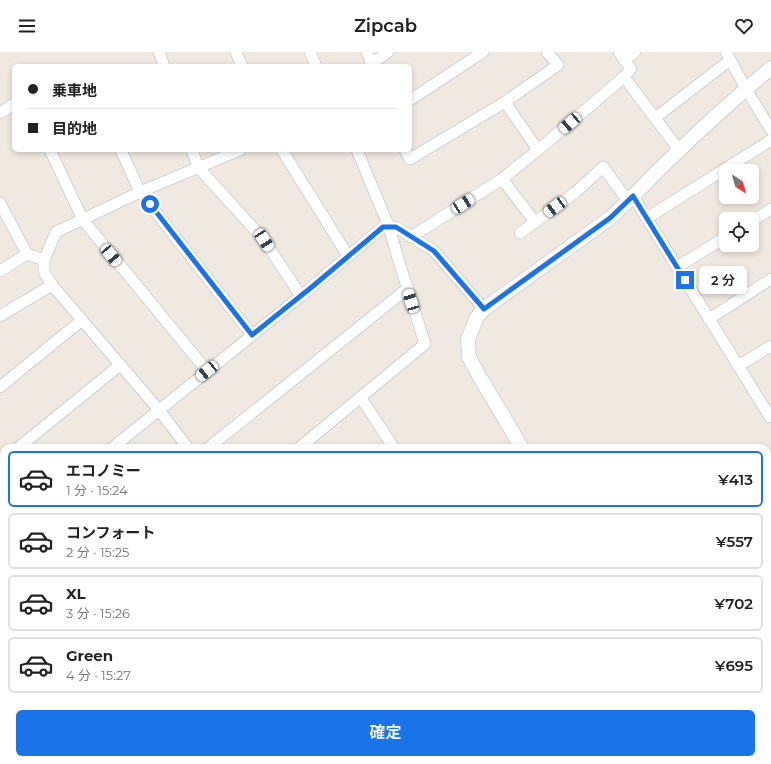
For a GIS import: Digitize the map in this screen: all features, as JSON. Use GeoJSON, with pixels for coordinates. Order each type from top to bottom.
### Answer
{"type":"FeatureCollection","features":[{"type":"Feature","properties":{"kind":"street"},"geometry":{"type":"LineString","coordinates":[[159,52],[163,64]]}},
{"type":"Feature","properties":{"kind":"street"},"geometry":{"type":"LineString","coordinates":[[236,52],[241,64]]}},
{"type":"Feature","properties":{"kind":"street"},"geometry":{"type":"LineString","coordinates":[[310,52],[315,64]]}},
{"type":"Feature","properties":{"kind":"street"},"geometry":{"type":"LineString","coordinates":[[367,52],[371,64]]}},
{"type":"Feature","properties":{"kind":"street"},"geometry":{"type":"LineString","coordinates":[[372,64],[388,52]]}},
{"type":"Feature","properties":{"kind":"street"},"geometry":{"type":"LineString","coordinates":[[412,99],[483,52]]}},
{"type":"Feature","properties":{"kind":"street"},"geometry":{"type":"LineString","coordinates":[[406,152],[410,159],[505,102],[558,65],[547,52]]}},
{"type":"Feature","properties":{"kind":"street"},"geometry":{"type":"LineString","coordinates":[[411,237],[502,179],[538,150],[631,70],[622,56],[635,52]]}},
{"type":"Feature","properties":{"kind":"street"},"geometry":{"type":"LineString","coordinates":[[655,118],[728,56],[771,130]]}},
{"type":"Feature","properties":{"kind":"street"},"geometry":{"type":"LineString","coordinates":[[520,444],[469,357],[468,339],[477,318],[484,309],[610,218],[631,199],[679,150],[771,68]]}},
{"type":"Feature","properties":{"kind":"street"},"geometry":{"type":"LineString","coordinates":[[624,77],[679,150]]}},
{"type":"Feature","properties":{"kind":"street"},"geometry":{"type":"LineString","coordinates":[[505,102],[538,150]]}},
{"type":"Feature","properties":{"kind":"street"},"geometry":{"type":"LineString","coordinates":[[0,113],[12,105]]}},
{"type":"Feature","properties":{"kind":"street"},"geometry":{"type":"LineString","coordinates":[[646,218],[771,140]]}},
{"type":"Feature","properties":{"kind":"street"},"geometry":{"type":"LineString","coordinates":[[51,152],[83,220],[207,371]]}},
{"type":"Feature","properties":{"kind":"street"},"geometry":{"type":"LineString","coordinates":[[122,152],[140,192],[252,335]]}},
{"type":"Feature","properties":{"kind":"street"},"geometry":{"type":"LineString","coordinates":[[193,152],[198,168],[264,240],[301,296]]}},
{"type":"Feature","properties":{"kind":"street"},"geometry":{"type":"LineString","coordinates":[[185,444],[159,410],[52,285],[44,272],[44,260],[56,232],[140,192],[235,152]]}},
{"type":"Feature","properties":{"kind":"street"},"geometry":{"type":"LineString","coordinates":[[283,152],[348,256]]}},
{"type":"Feature","properties":{"kind":"street"},"geometry":{"type":"LineString","coordinates":[[304,444],[425,344],[396,255],[389,227],[358,152]]}},
{"type":"Feature","properties":{"kind":"street"},"geometry":{"type":"LineString","coordinates":[[520,233],[576,192],[603,167],[646,218],[770,417],[771,416]]}},
{"type":"Feature","properties":{"kind":"street"},"geometry":{"type":"LineString","coordinates":[[502,179],[535,222]]}},
{"type":"Feature","properties":{"kind":"street"},"geometry":{"type":"LineString","coordinates":[[0,203],[27,254],[44,260]]}},
{"type":"Feature","properties":{"kind":"street"},"geometry":{"type":"LineString","coordinates":[[759,217],[771,209]]}},
{"type":"Feature","properties":{"kind":"street"},"geometry":{"type":"LineString","coordinates":[[117,444],[301,296],[383,227],[396,227],[434,251],[484,309]]}},
{"type":"Feature","properties":{"kind":"street"},"geometry":{"type":"LineString","coordinates":[[677,267],[719,241]]}},
{"type":"Feature","properties":{"kind":"street"},"geometry":{"type":"LineString","coordinates":[[0,271],[27,254]]}},
{"type":"Feature","properties":{"kind":"street"},"geometry":{"type":"LineString","coordinates":[[709,319],[771,279]]}},
{"type":"Feature","properties":{"kind":"street"},"geometry":{"type":"LineString","coordinates":[[0,316],[52,285]]}},
{"type":"Feature","properties":{"kind":"street"},"geometry":{"type":"LineString","coordinates":[[213,444],[408,288]]}},
{"type":"Feature","properties":{"kind":"street"},"geometry":{"type":"LineString","coordinates":[[0,387],[82,320]]}},
{"type":"Feature","properties":{"kind":"street"},"geometry":{"type":"LineString","coordinates":[[738,366],[771,346]]}},
{"type":"Feature","properties":{"kind":"street"},"geometry":{"type":"LineString","coordinates":[[23,444],[120,365]]}},
{"type":"Feature","properties":{"kind":"street"},"geometry":{"type":"LineString","coordinates":[[361,398],[391,444]]}},
{"type":"Feature","properties":{"kind":"route"},"geometry":{"type":"LineString","coordinates":[[150,204],[252,335],[383,227],[396,227],[434,251],[484,309],[610,218],[633,196],[685,280]]}}]}
